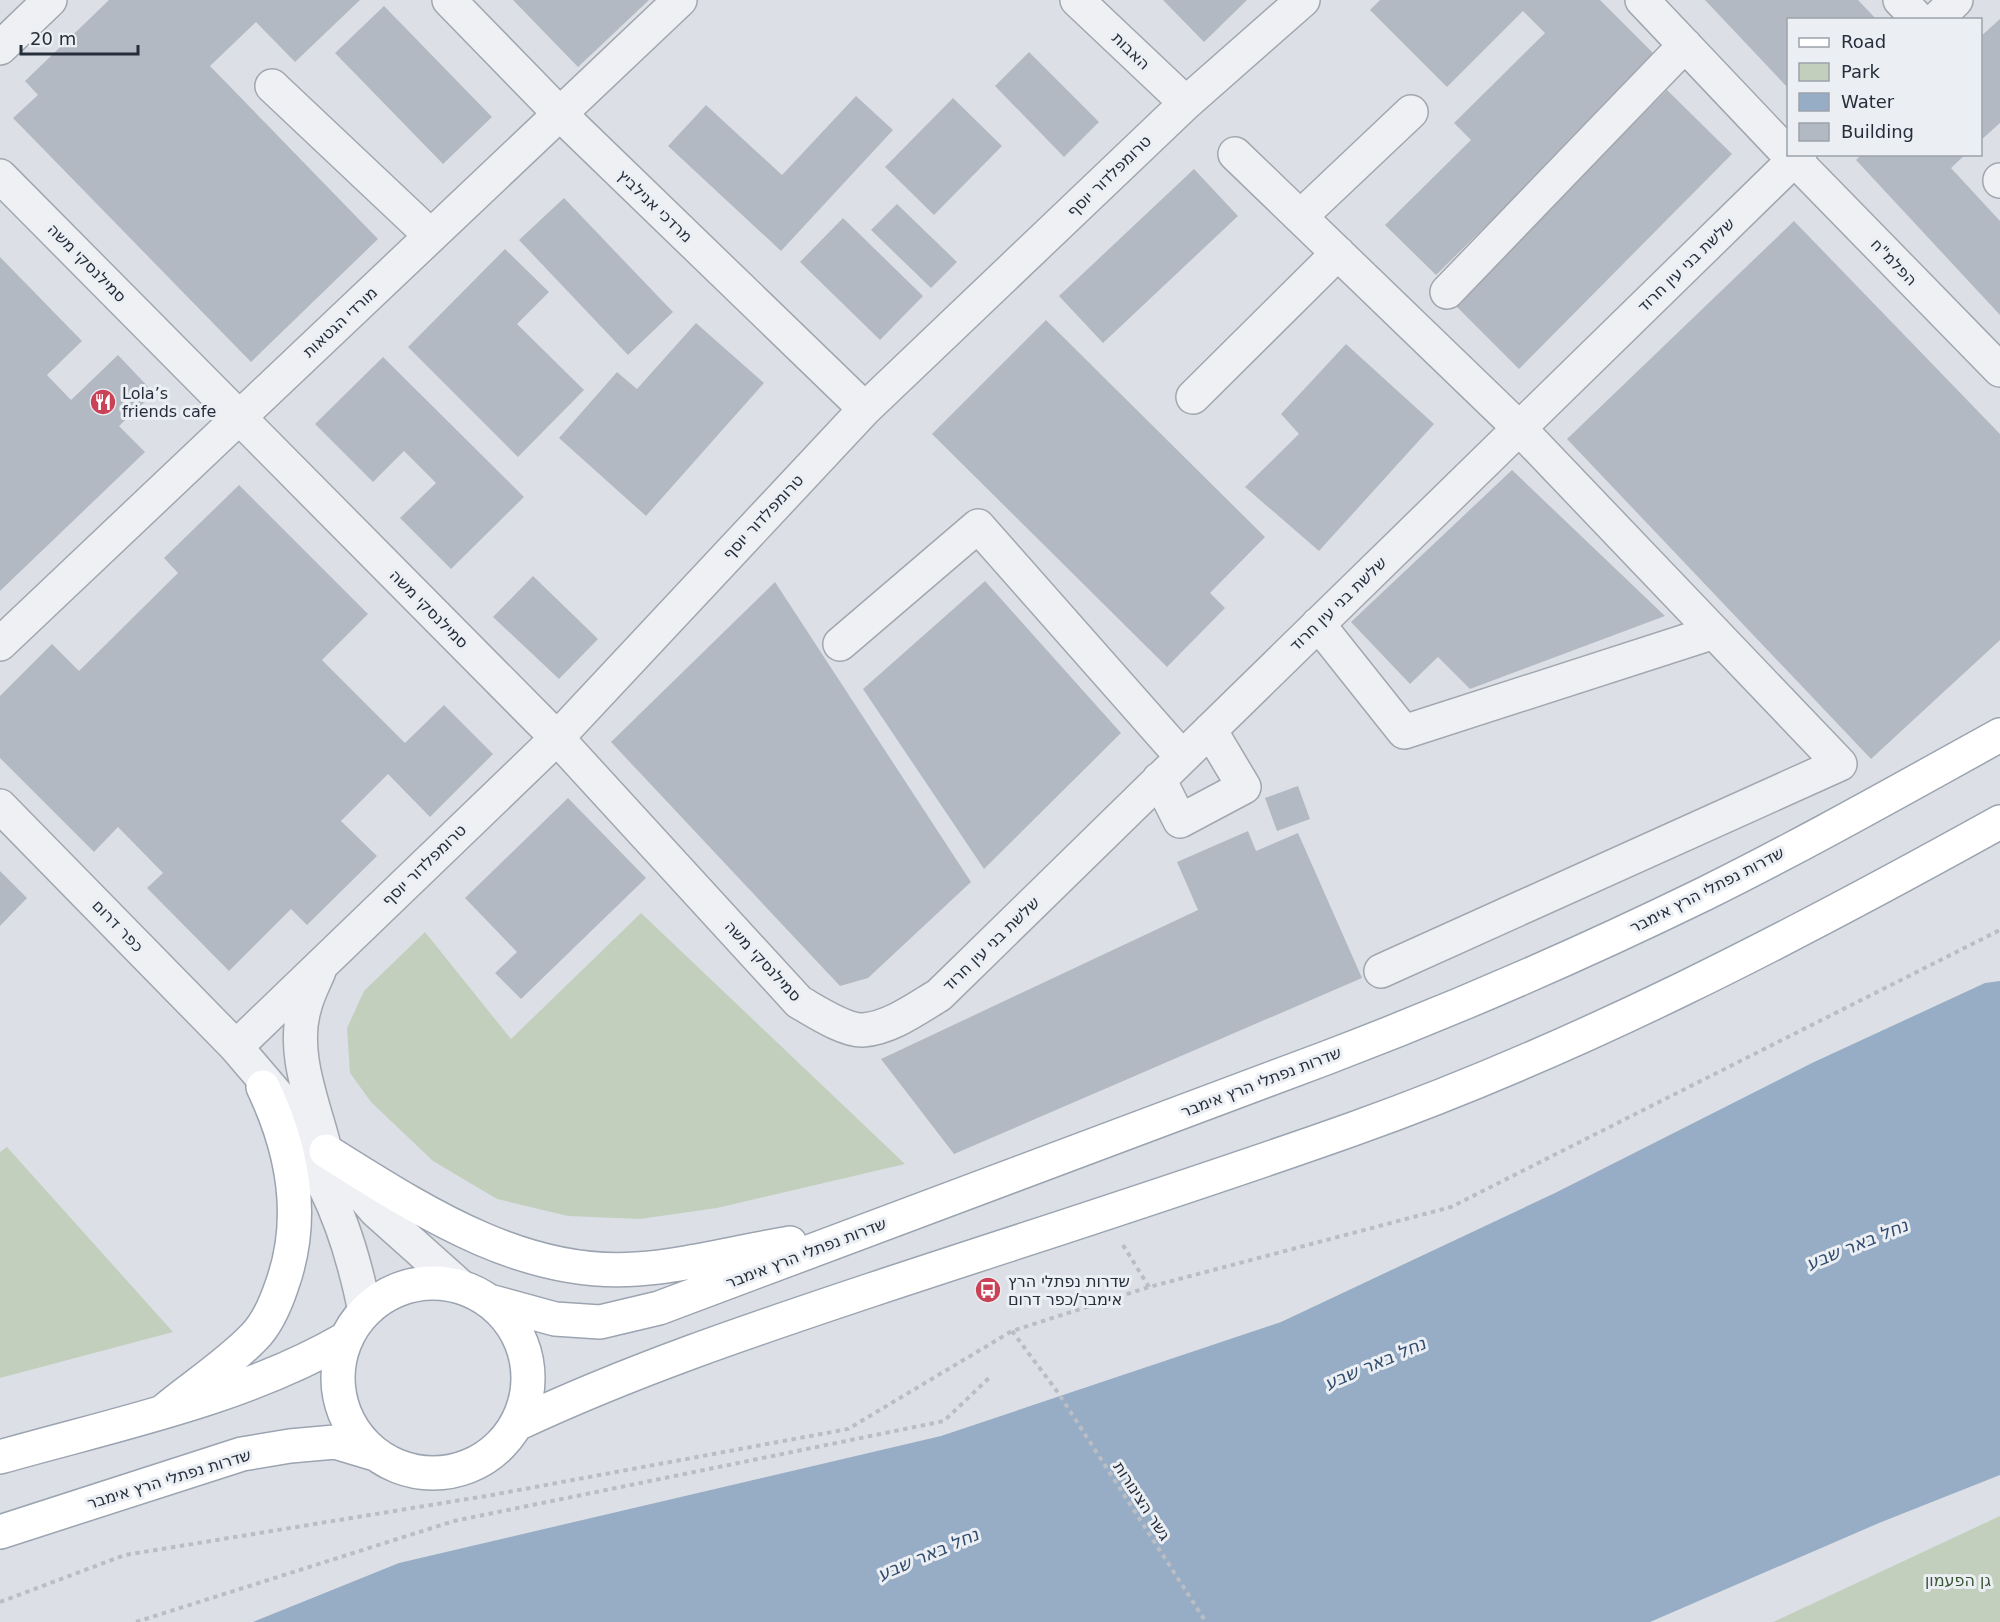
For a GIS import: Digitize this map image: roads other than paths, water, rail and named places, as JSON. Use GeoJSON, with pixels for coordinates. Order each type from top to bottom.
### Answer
{"type":"FeatureCollection","features":[{"type":"Feature","properties":{"kind":"main road","name":"שדרות נפתלי הרץ אימבר"},"geometry":{"type":"LineString","coordinates":[[475,1294],[555,1320],[600,1322],[659,1308],[1430,1018],[1558,963],[1706,893],[2000,735]]}},
{"type":"Feature","properties":{"kind":"main road"},"geometry":{"type":"LineString","coordinates":[[517,1424],[595,1387],[709,1344],[1353,1129],[1459,1089],[1590,1033],[1741,961],[2000,822]]}},
{"type":"Feature","properties":{"kind":"main road"},"geometry":{"type":"LineString","coordinates":[[165,1410],[255,1336],[276,1303],[291,1260],[295,1224],[294,1184],[287,1148],[277,1115],[263,1087]]}},
{"type":"Feature","properties":{"kind":"main road"},"geometry":{"type":"LineString","coordinates":[[326,1151],[404,1200],[447,1222],[500,1247],[568,1267],[636,1269],[869,1229]]}},
{"type":"Feature","properties":{"kind":"main road"},"geometry":{"type":"LineString","coordinates":[[435,1282],[475,1294],[509,1320],[523,1344],[528,1371],[527,1398],[517,1424],[497,1450],[469,1467],[437,1474],[404,1470],[375,1454],[353,1431],[340,1402],[337,1370],[345,1339],[364,1311],[385,1295],[409,1285],[435,1282]]}},
{"type":"Feature","properties":{"kind":"main road"},"geometry":{"type":"LineString","coordinates":[[0,1457],[226,1393],[280,1373],[345,1339]]}},
{"type":"Feature","properties":{"kind":"main road","name":"שדרות נפתלי הרץ אימבר"},"geometry":{"type":"LineString","coordinates":[[0,1532],[243,1454],[290,1446],[335,1442],[375,1454]]}},
{"type":"Feature","properties":{"kind":"street"},"geometry":{"type":"LineString","coordinates":[[0,48],[50,0]]}},
{"type":"Feature","properties":{"kind":"street","name":"מרדכי אנילביץ"},"geometry":{"type":"LineString","coordinates":[[449,0],[560,114],[864,408]]}},
{"type":"Feature","properties":{"kind":"street","name":"מורדי הגטאות"},"geometry":{"type":"LineString","coordinates":[[0,644],[680,0]]}},
{"type":"Feature","properties":{"kind":"street","name":"האבות"},"geometry":{"type":"LineString","coordinates":[[1077,0],[1186,103]]}},
{"type":"Feature","properties":{"kind":"street","name":"טרומפלדור יוסף"},"geometry":{"type":"LineString","coordinates":[[236,1047],[557,738],[864,408],[1186,103],[1303,0]]}},
{"type":"Feature","properties":{"kind":"street","name":"הפלמ\"ח"},"geometry":{"type":"LineString","coordinates":[[1642,0],[1787,150]]}},
{"type":"Feature","properties":{"kind":"street"},"geometry":{"type":"LineString","coordinates":[[1900,0],[1917,18]]}},
{"type":"Feature","properties":{"kind":"street"},"geometry":{"type":"LineString","coordinates":[[1938,18],[1956,0]]}},
{"type":"Feature","properties":{"kind":"street"},"geometry":{"type":"LineString","coordinates":[[1447,292],[1685,45]]}},
{"type":"Feature","properties":{"kind":"street"},"geometry":{"type":"LineString","coordinates":[[272,86],[431,236]]}},
{"type":"Feature","properties":{"kind":"street"},"geometry":{"type":"LineString","coordinates":[[1300,217],[1411,112]]}},
{"type":"Feature","properties":{"kind":"street"},"geometry":{"type":"LineString","coordinates":[[1236,154],[1519,428],[1840,764],[1381,971]]}},
{"type":"Feature","properties":{"kind":"street","name":"הפלמ\"ח"},"geometry":{"type":"LineString","coordinates":[[1793,156],[2000,370]]}},
{"type":"Feature","properties":{"kind":"street","name":"שלשת בני עין חרוד"},"geometry":{"type":"LineString","coordinates":[[862,1030],[903,1018],[939,995],[1519,428],[1793,156]]}},
{"type":"Feature","properties":{"kind":"street","name":"סמילנסקי משה"},"geometry":{"type":"LineString","coordinates":[[0,176],[557,738],[799,1002],[832,1021],[862,1030]]}},
{"type":"Feature","properties":{"kind":"street"},"geometry":{"type":"LineString","coordinates":[[1193,397],[1338,253]]}},
{"type":"Feature","properties":{"kind":"street"},"geometry":{"type":"LineString","coordinates":[[840,644],[978,526],[1182,757]]}},
{"type":"Feature","properties":{"kind":"street"},"geometry":{"type":"LineString","coordinates":[[1318,624],[1404,732],[1714,632]]}},
{"type":"Feature","properties":{"kind":"street"},"geometry":{"type":"LineString","coordinates":[[1159,779],[1180,821],[1244,787],[1210,730]]}},
{"type":"Feature","properties":{"kind":"street","name":"כפר דרום"},"geometry":{"type":"LineString","coordinates":[[0,806],[236,1047],[376,1210],[475,1294]]}},
{"type":"Feature","properties":{"kind":"street"},"geometry":{"type":"LineString","coordinates":[[322,964],[304,1007],[301,1040],[305,1076],[326,1151]]}},
{"type":"Feature","properties":{"kind":"street","name":"כפר דרום"},"geometry":{"type":"LineString","coordinates":[[236,1047],[319,1172],[355,1264],[364,1311]]}},
{"type":"Feature","properties":{"kind":"water","name":"נחל באר שבע"},"geometry":{"type":"Polygon","coordinates":[[[2000,981],[2000,1475],[1879,1523],[1650,1622],[253,1622],[399,1563],[941,1436],[1281,1322],[1555,1193],[1812,1063],[1985,983],[2000,981]]]}},
{"type":"Feature","properties":{"kind":"place","name":"Lola’s friends cafe"},"geometry":{"type":"Point","coordinates":[103,402]}},
{"type":"Feature","properties":{"kind":"place","name":"שדרות נפתלי הרץ אימבר/כפר דרום"},"geometry":{"type":"Point","coordinates":[988,1290]}},
{"type":"Feature","properties":{"kind":"park label","name":"גן הפעמון"},"geometry":{"type":"Point","coordinates":[1958,1580]}}]}
